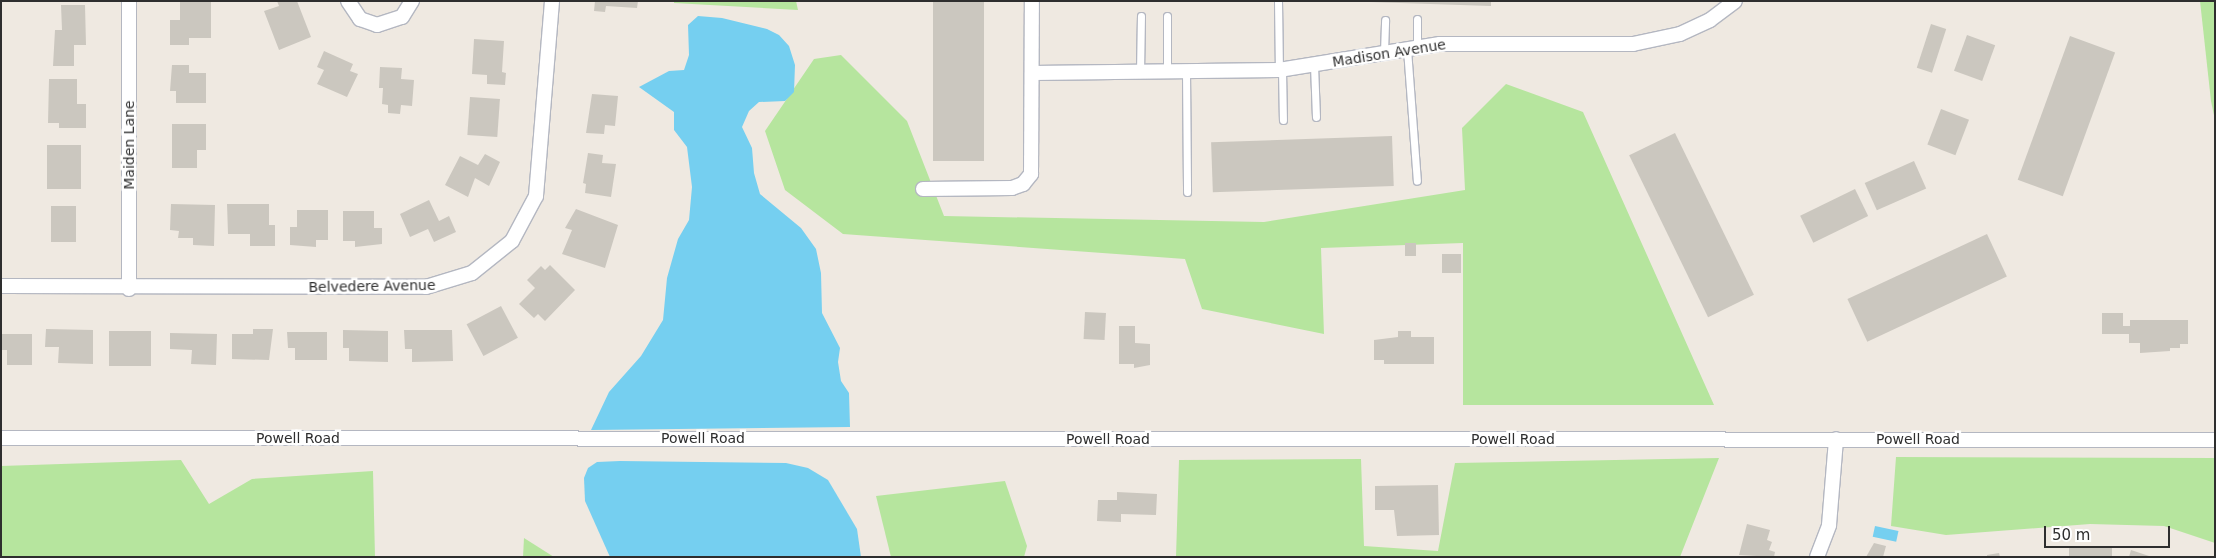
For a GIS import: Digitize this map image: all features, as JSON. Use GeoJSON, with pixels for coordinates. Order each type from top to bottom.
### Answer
{"type":"FeatureCollection","features":[{"type":"Feature","properties":{"kind":"street","name":"Maiden Lane"},"geometry":{"type":"LineString","coordinates":[[129,1],[129,289]]}},
{"type":"Feature","properties":{"kind":"street"},"geometry":{"type":"LineString","coordinates":[[348,1],[360,19],[377,25],[402,17],[412,1]]}},
{"type":"Feature","properties":{"kind":"street","name":"Belvedere Avenue"},"geometry":{"type":"LineString","coordinates":[[1,286],[129,289],[426,287],[457,279],[487,264],[517,234],[536,196],[552,1]]}},
{"type":"Feature","properties":{"kind":"street"},"geometry":{"type":"LineString","coordinates":[[923,189],[1012,188],[1028,180],[1033,168],[1034,73],[1032,1]]}},
{"type":"Feature","properties":{"kind":"street","name":"Madison Avenue"},"geometry":{"type":"LineString","coordinates":[[1034,73],[1280,70],[1412,47],[1440,44],[1649,42],[1695,28],[1735,1]]}},
{"type":"Feature","properties":{"kind":"street","name":"Powell Road"},"geometry":{"type":"LineString","coordinates":[[1,438],[2215,440]]}},
{"type":"Feature","properties":{"kind":"street"},"geometry":{"type":"LineString","coordinates":[[1818,557],[1829,525],[1836,439]]}},
{"type":"Feature","properties":{"kind":"lane"},"geometry":{"type":"LineString","coordinates":[[1278,1],[1283,120]]}},
{"type":"Feature","properties":{"kind":"lane"},"geometry":{"type":"LineString","coordinates":[[1140,72],[1141,16]]}},
{"type":"Feature","properties":{"kind":"lane"},"geometry":{"type":"LineString","coordinates":[[1167,16],[1167,72]]}},
{"type":"Feature","properties":{"kind":"lane"},"geometry":{"type":"LineString","coordinates":[[1417,19],[1412,47],[1417,181]]}},
{"type":"Feature","properties":{"kind":"lane"},"geometry":{"type":"LineString","coordinates":[[1384,52],[1385,20]]}},
{"type":"Feature","properties":{"kind":"lane"},"geometry":{"type":"LineString","coordinates":[[1314,65],[1316,117]]}},
{"type":"Feature","properties":{"kind":"lane"},"geometry":{"type":"LineString","coordinates":[[1186,72],[1187,192]]}},
{"type":"Feature","properties":{"kind":"green space"},"geometry":{"type":"Polygon","coordinates":[[[674,1],[796,1],[798,10],[674,3],[674,1]]]}},
{"type":"Feature","properties":{"kind":"green space"},"geometry":{"type":"Polygon","coordinates":[[[2200,1],[2215,1],[2215,120],[2211,101],[2200,1]]]}},
{"type":"Feature","properties":{"kind":"green space"},"geometry":{"type":"Polygon","coordinates":[[[841,55],[907,121],[944,216],[1264,222],[1465,190],[1462,128],[1506,84],[1583,112],[1714,405],[1463,405],[1463,243],[1321,248],[1324,334],[1202,309],[1185,259],[843,234],[785,190],[765,131],[814,59],[841,55]]]}},
{"type":"Feature","properties":{"kind":"green space"},"geometry":{"type":"Polygon","coordinates":[[[1896,457],[2215,458],[2215,543],[2164,526],[2090,524],[1946,535],[1891,526],[1896,457]]]}},
{"type":"Feature","properties":{"kind":"green space"},"geometry":{"type":"Polygon","coordinates":[[[1719,458],[1680,557],[1176,557],[1179,460],[1361,459],[1364,546],[1438,551],[1455,463],[1719,458]]]}},
{"type":"Feature","properties":{"kind":"green space"},"geometry":{"type":"Polygon","coordinates":[[[181,460],[209,504],[252,479],[373,471],[375,557],[1,557],[1,466],[181,460]]]}},
{"type":"Feature","properties":{"kind":"green space"},"geometry":{"type":"Polygon","coordinates":[[[1005,481],[1027,546],[1024,557],[891,557],[876,496],[1005,481]]]}},
{"type":"Feature","properties":{"kind":"green space"},"geometry":{"type":"Polygon","coordinates":[[[524,538],[554,557],[523,557],[524,538]]]}},
{"type":"Feature","properties":{"kind":"water"},"geometry":{"type":"Polygon","coordinates":[[[698,16],[722,18],[767,29],[779,35],[789,46],[795,65],[794,92],[785,101],[759,102],[749,111],[742,127],[752,148],[754,173],[760,194],[801,228],[816,249],[821,273],[822,313],[840,348],[838,362],[841,381],[849,393],[850,427],[591,430],[609,392],[641,356],[663,320],[667,278],[678,239],[689,220],[692,187],[687,147],[674,130],[674,112],[639,87],[669,71],[684,70],[689,55],[688,25],[698,16]]]}},
{"type":"Feature","properties":{"kind":"water"},"geometry":{"type":"Polygon","coordinates":[[[597,462],[786,463],[808,468],[828,480],[857,529],[861,557],[610,557],[585,501],[584,478],[588,468],[597,462]]]}},
{"type":"Feature","properties":{"kind":"water"},"geometry":{"type":"Polygon","coordinates":[[[1875,526],[1898,531],[1896,542],[1873,537],[1875,526]]]}},
{"type":"Feature","properties":{"kind":"building"},"geometry":{"type":"Polygon","coordinates":[[[180,1],[211,1],[211,38],[189,38],[189,45],[170,45],[170,20],[180,20],[180,1]]]}},
{"type":"Feature","properties":{"kind":"building"},"geometry":{"type":"Polygon","coordinates":[[[277,1],[297,1],[311,37],[279,50],[264,11],[279,6],[277,1]]]}},
{"type":"Feature","properties":{"kind":"building"},"geometry":{"type":"Polygon","coordinates":[[[595,1],[638,1],[637,8],[606,6],[605,12],[594,11],[595,1]]]}},
{"type":"Feature","properties":{"kind":"building"},"geometry":{"type":"Polygon","coordinates":[[[933,1],[984,1],[984,161],[933,161],[933,1]]]}},
{"type":"Feature","properties":{"kind":"building"},"geometry":{"type":"Polygon","coordinates":[[[1339,1],[1491,1],[1491,6],[1339,1]]]}},
{"type":"Feature","properties":{"kind":"building"},"geometry":{"type":"Polygon","coordinates":[[[61,5],[85,5],[86,45],[74,45],[74,66],[53,66],[55,30],[62,30],[61,5]]]}},
{"type":"Feature","properties":{"kind":"building"},"geometry":{"type":"Polygon","coordinates":[[[1931,24],[1946,29],[1932,73],[1917,68],[1931,24]]]}},
{"type":"Feature","properties":{"kind":"building"},"geometry":{"type":"Polygon","coordinates":[[[1967,35],[1995,45],[1982,81],[1954,71],[1967,35]]]}},
{"type":"Feature","properties":{"kind":"building"},"geometry":{"type":"Polygon","coordinates":[[[2070,36],[2115,52],[2063,196],[2018,180],[2070,36]]]}},
{"type":"Feature","properties":{"kind":"building"},"geometry":{"type":"Polygon","coordinates":[[[474,39],[504,41],[502,72],[506,73],[505,85],[487,84],[487,75],[472,74],[474,39]]]}},
{"type":"Feature","properties":{"kind":"building"},"geometry":{"type":"Polygon","coordinates":[[[324,51],[353,64],[350,71],[358,74],[347,97],[317,84],[324,70],[317,67],[324,51]]]}},
{"type":"Feature","properties":{"kind":"building"},"geometry":{"type":"Polygon","coordinates":[[[172,65],[189,65],[189,73],[206,73],[206,103],[176,103],[176,91],[170,91],[172,65]]]}},
{"type":"Feature","properties":{"kind":"building"},"geometry":{"type":"Polygon","coordinates":[[[380,67],[402,68],[401,79],[414,80],[412,106],[401,105],[400,114],[388,113],[388,105],[382,104],[383,88],[379,88],[380,67]]]}},
{"type":"Feature","properties":{"kind":"building"},"geometry":{"type":"Polygon","coordinates":[[[49,79],[77,79],[77,104],[86,104],[86,128],[59,128],[59,123],[48,123],[49,79]]]}},
{"type":"Feature","properties":{"kind":"building"},"geometry":{"type":"Polygon","coordinates":[[[592,94],[618,96],[615,126],[605,125],[604,134],[586,133],[592,94]]]}},
{"type":"Feature","properties":{"kind":"building"},"geometry":{"type":"Polygon","coordinates":[[[470,97],[500,99],[497,137],[467,135],[470,97]]]}},
{"type":"Feature","properties":{"kind":"building"},"geometry":{"type":"Polygon","coordinates":[[[1941,109],[1969,120],[1955,155],[1927,144],[1941,109]]]}},
{"type":"Feature","properties":{"kind":"building"},"geometry":{"type":"Polygon","coordinates":[[[172,124],[206,124],[206,150],[197,150],[197,168],[172,168],[172,124]]]}},
{"type":"Feature","properties":{"kind":"building"},"geometry":{"type":"Polygon","coordinates":[[[1675,133],[1754,295],[1708,317],[1629,155],[1675,133]]]}},
{"type":"Feature","properties":{"kind":"building"},"geometry":{"type":"Polygon","coordinates":[[[1392,136],[1394,186],[1213,192],[1211,142],[1392,136]]]}},
{"type":"Feature","properties":{"kind":"building"},"geometry":{"type":"Polygon","coordinates":[[[47,145],[81,145],[81,189],[47,189],[47,145]]]}},
{"type":"Feature","properties":{"kind":"building"},"geometry":{"type":"Polygon","coordinates":[[[588,153],[603,155],[602,163],[616,164],[611,197],[585,193],[586,184],[583,183],[588,153]]]}},
{"type":"Feature","properties":{"kind":"building"},"geometry":{"type":"Polygon","coordinates":[[[485,154],[500,162],[489,186],[475,178],[468,197],[445,185],[460,156],[478,165],[485,154]]]}},
{"type":"Feature","properties":{"kind":"building"},"geometry":{"type":"Polygon","coordinates":[[[1914,161],[1926,188],[1877,210],[1865,183],[1914,161]]]}},
{"type":"Feature","properties":{"kind":"building"},"geometry":{"type":"Polygon","coordinates":[[[1855,189],[1868,216],[1813,243],[1800,216],[1855,189]]]}},
{"type":"Feature","properties":{"kind":"building"},"geometry":{"type":"Polygon","coordinates":[[[429,200],[439,221],[449,216],[456,232],[434,242],[428,229],[410,237],[400,214],[429,200]]]}},
{"type":"Feature","properties":{"kind":"building"},"geometry":{"type":"Polygon","coordinates":[[[171,204],[215,205],[214,246],[193,245],[193,238],[178,238],[179,231],[170,230],[171,204]]]}},
{"type":"Feature","properties":{"kind":"building"},"geometry":{"type":"Polygon","coordinates":[[[227,204],[269,204],[269,225],[275,225],[275,246],[250,246],[250,234],[228,234],[227,204]]]}},
{"type":"Feature","properties":{"kind":"building"},"geometry":{"type":"Polygon","coordinates":[[[51,206],[76,206],[76,242],[51,242],[51,206]]]}},
{"type":"Feature","properties":{"kind":"building"},"geometry":{"type":"Polygon","coordinates":[[[576,209],[618,225],[605,268],[562,254],[572,230],[565,228],[576,209]]]}},
{"type":"Feature","properties":{"kind":"building"},"geometry":{"type":"Polygon","coordinates":[[[297,210],[328,210],[328,240],[316,240],[316,247],[290,245],[290,227],[297,227],[297,210]]]}},
{"type":"Feature","properties":{"kind":"building"},"geometry":{"type":"Polygon","coordinates":[[[343,211],[374,211],[374,228],[382,228],[382,244],[355,247],[355,241],[343,241],[343,211]]]}},
{"type":"Feature","properties":{"kind":"building"},"geometry":{"type":"Polygon","coordinates":[[[1987,234],[2007,277],[1867,342],[1847,299],[1987,234]]]}},
{"type":"Feature","properties":{"kind":"building"},"geometry":{"type":"Polygon","coordinates":[[[1405,243],[1416,243],[1416,256],[1405,256],[1405,243]]]}},
{"type":"Feature","properties":{"kind":"building"},"geometry":{"type":"Polygon","coordinates":[[[1442,254],[1461,254],[1461,273],[1442,273],[1442,254]]]}},
{"type":"Feature","properties":{"kind":"building"},"geometry":{"type":"Polygon","coordinates":[[[550,265],[575,290],[545,321],[538,314],[534,318],[519,304],[535,288],[527,280],[541,266],[545,270],[550,265]]]}},
{"type":"Feature","properties":{"kind":"building"},"geometry":{"type":"Polygon","coordinates":[[[501,306],[518,338],[483,356],[467,324],[501,306]]]}},
{"type":"Feature","properties":{"kind":"building"},"geometry":{"type":"Polygon","coordinates":[[[1085,312],[1106,313],[1105,340],[1084,339],[1085,312]]]}},
{"type":"Feature","properties":{"kind":"building"},"geometry":{"type":"Polygon","coordinates":[[[2102,313],[2123,313],[2123,326],[2130,326],[2130,320],[2188,320],[2188,344],[2180,344],[2180,348],[2170,348],[2170,351],[2140,353],[2140,343],[2129,343],[2129,334],[2102,334],[2102,313]]]}},
{"type":"Feature","properties":{"kind":"building"},"geometry":{"type":"Polygon","coordinates":[[[1119,326],[1135,326],[1135,343],[1150,344],[1150,365],[1134,368],[1134,364],[1119,364],[1119,326]]]}},
{"type":"Feature","properties":{"kind":"building"},"geometry":{"type":"Polygon","coordinates":[[[46,329],[93,330],[93,364],[58,363],[59,347],[45,347],[46,329]]]}},
{"type":"Feature","properties":{"kind":"building"},"geometry":{"type":"Polygon","coordinates":[[[253,329],[273,329],[269,360],[232,359],[232,334],[253,334],[253,329]]]}},
{"type":"Feature","properties":{"kind":"building"},"geometry":{"type":"Polygon","coordinates":[[[343,330],[388,331],[388,362],[349,361],[349,348],[343,348],[343,330]]]}},
{"type":"Feature","properties":{"kind":"building"},"geometry":{"type":"Polygon","coordinates":[[[404,330],[452,330],[453,361],[412,362],[412,349],[405,349],[404,330]]]}},
{"type":"Feature","properties":{"kind":"building"},"geometry":{"type":"Polygon","coordinates":[[[109,331],[151,331],[151,366],[109,366],[109,331]]]}},
{"type":"Feature","properties":{"kind":"building"},"geometry":{"type":"Polygon","coordinates":[[[1398,331],[1411,331],[1411,337],[1434,337],[1434,364],[1384,364],[1384,360],[1374,360],[1374,340],[1398,337],[1398,331]]]}},
{"type":"Feature","properties":{"kind":"building"},"geometry":{"type":"Polygon","coordinates":[[[287,332],[327,332],[327,360],[295,360],[295,348],[288,348],[287,332]]]}},
{"type":"Feature","properties":{"kind":"building"},"geometry":{"type":"Polygon","coordinates":[[[170,333],[217,334],[216,365],[191,364],[192,350],[170,349],[170,333]]]}},
{"type":"Feature","properties":{"kind":"building"},"geometry":{"type":"Polygon","coordinates":[[[1,334],[32,334],[32,365],[7,365],[7,350],[1,350],[1,334]]]}},
{"type":"Feature","properties":{"kind":"building"},"geometry":{"type":"Polygon","coordinates":[[[1438,485],[1439,535],[1397,536],[1394,510],[1375,510],[1375,486],[1438,485]]]}},
{"type":"Feature","properties":{"kind":"building"},"geometry":{"type":"Polygon","coordinates":[[[1117,492],[1157,494],[1156,515],[1121,514],[1121,522],[1097,521],[1098,500],[1117,500],[1117,492]]]}},
{"type":"Feature","properties":{"kind":"building"},"geometry":{"type":"Polygon","coordinates":[[[1747,524],[1770,530],[1767,540],[1772,542],[1769,550],[1775,552],[1774,557],[1739,555],[1747,524]]]}},
{"type":"Feature","properties":{"kind":"building"},"geometry":{"type":"Polygon","coordinates":[[[1874,543],[1886,546],[1883,557],[1866,557],[1874,543]]]}},
{"type":"Feature","properties":{"kind":"building"},"geometry":{"type":"Polygon","coordinates":[[[2069,547],[2112,547],[2112,557],[2069,557],[2069,547]]]}},
{"type":"Feature","properties":{"kind":"building"},"geometry":{"type":"Polygon","coordinates":[[[2131,550],[2149,556],[2149,557],[2129,557],[2131,550]]]}},
{"type":"Feature","properties":{"kind":"building"},"geometry":{"type":"Polygon","coordinates":[[[1999,553],[2000,557],[1987,557],[1987,555],[1999,553]]]}}]}
